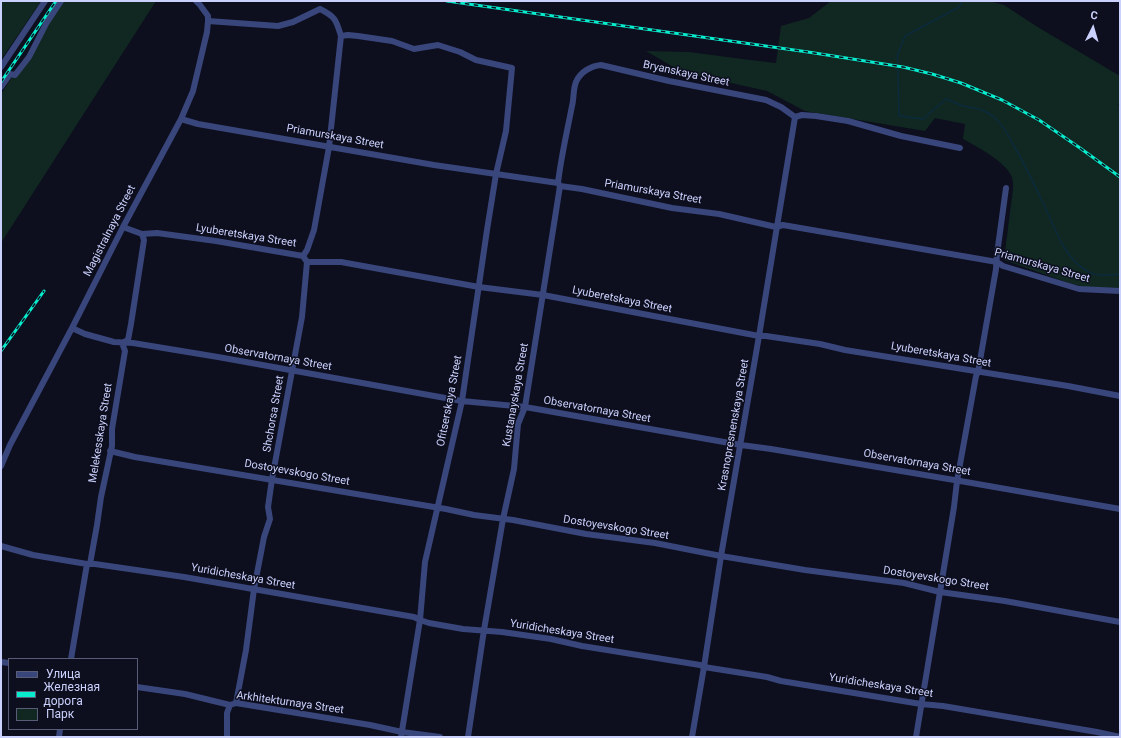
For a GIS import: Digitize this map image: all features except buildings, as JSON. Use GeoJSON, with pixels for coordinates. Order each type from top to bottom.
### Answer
{"type":"FeatureCollection","features":[{"type":"Feature","properties":{"kind":"street"},"geometry":{"type":"LineString","coordinates":[[1,67],[45,1]]}},
{"type":"Feature","properties":{"kind":"street"},"geometry":{"type":"LineString","coordinates":[[1,87],[10,74],[15,75],[30,57],[47,22],[61,1]]}},
{"type":"Feature","properties":{"kind":"street"},"geometry":{"type":"LineString","coordinates":[[196,1],[208,16],[208,21],[278,26],[293,22],[320,9],[330,14],[336,21],[341,36],[329,147],[314,230],[307,250],[303,256],[307,262]]}},
{"type":"Feature","properties":{"kind":"street","name":"Magistralnaya Street"},"geometry":{"type":"LineString","coordinates":[[1,466],[123,227],[181,119],[192,91],[207,32],[208,21]]}},
{"type":"Feature","properties":{"kind":"street","name":"Ofitserskaya Street"},"geometry":{"type":"LineString","coordinates":[[341,36],[358,36],[392,42],[414,49],[438,45],[460,52],[476,60],[512,68],[506,131],[496,174],[462,401],[425,562],[420,620],[401,734]]}},
{"type":"Feature","properties":{"kind":"street","name":"Bryanskaya Street"},"geometry":{"type":"LineString","coordinates":[[576,82],[581,74],[590,67],[601,65],[669,81],[766,100],[781,107],[795,117]]}},
{"type":"Feature","properties":{"kind":"street","name":"Kustanayskaya Street"},"geometry":{"type":"LineString","coordinates":[[468,737],[503,519],[514,469],[518,424],[524,407],[543,295],[559,185],[560,164],[573,104],[576,82]]}},
{"type":"Feature","properties":{"kind":"street"},"geometry":{"type":"LineString","coordinates":[[795,117],[802,115],[816,116],[848,121],[901,136],[960,148]]}},
{"type":"Feature","properties":{"kind":"street","name":"Krasnopresnenskaya Street"},"geometry":{"type":"LineString","coordinates":[[692,737],[795,117]]}},
{"type":"Feature","properties":{"kind":"street","name":"Priamurskaya Street"},"geometry":{"type":"LineString","coordinates":[[181,119],[198,124],[329,147],[582,189],[672,208],[719,214],[776,227],[790,227],[997,262],[1003,266],[1079,289],[1120,291]]}},
{"type":"Feature","properties":{"kind":"street"},"geometry":{"type":"LineString","coordinates":[[916,737],[957,481],[996,269],[1006,188]]}},
{"type":"Feature","properties":{"kind":"street","name":"Lyuberetskaya Street"},"geometry":{"type":"LineString","coordinates":[[123,227],[142,234],[157,233],[216,241],[303,256]]}},
{"type":"Feature","properties":{"kind":"street","name":"Melekesskaya Street"},"geometry":{"type":"LineString","coordinates":[[72,658],[101,497],[112,446],[112,429],[124,351],[122,343],[128,340],[131,324],[144,240],[142,234]]}},
{"type":"Feature","properties":{"kind":"street","name":"Lyuberetskaya Street"},"geometry":{"type":"LineString","coordinates":[[307,262],[341,262],[479,287],[543,295],[759,336],[820,344],[845,350],[1068,386],[1120,396]]}},
{"type":"Feature","properties":{"kind":"street","name":"Shchorsa Street"},"geometry":{"type":"LineString","coordinates":[[227,737],[227,712],[233,704],[246,650],[254,590],[264,536],[270,519],[268,507],[272,479],[302,317],[307,262]]}},
{"type":"Feature","properties":{"kind":"street","name":"Observatornaya Street"},"geometry":{"type":"LineString","coordinates":[[72,328],[85,334],[122,343],[133,343],[210,356],[462,401],[524,407],[1120,509]]}},
{"type":"Feature","properties":{"kind":"street","name":"Dostoyevskogo Street"},"geometry":{"type":"LineString","coordinates":[[110,451],[474,515],[513,520],[586,534],[655,543],[804,570],[904,583],[940,592],[1006,600],[1120,622]]}},
{"type":"Feature","properties":{"kind":"street","name":"Yuridicheskaya Street"},"geometry":{"type":"LineString","coordinates":[[1,546],[33,555],[184,577],[414,617],[429,623],[463,629],[484,630],[551,639],[582,646],[921,704],[974,711],[1120,737]]}},
{"type":"Feature","properties":{"kind":"street","name":"Arkhitekturnaya Street"},"geometry":{"type":"LineString","coordinates":[[138,687],[186,694],[233,704],[370,725],[401,734],[440,737]]}},
{"type":"Feature","properties":{"kind":"green space"},"geometry":{"type":"Polygon","coordinates":[[[1,1],[41,1],[1,60],[1,1]]]}},
{"type":"Feature","properties":{"kind":"green space"},"geometry":{"type":"Polygon","coordinates":[[[62,1],[156,1],[1,243],[1,94],[62,1]]]}},
{"type":"Feature","properties":{"kind":"green space"},"geometry":{"type":"Polygon","coordinates":[[[831,1],[989,1],[1004,5],[1036,26],[1120,76],[1120,102],[1118,105],[1120,106],[1120,290],[1095,290],[1069,283],[1004,260],[1013,189],[1012,177],[997,160],[963,139],[965,124],[935,118],[925,131],[805,111],[767,91],[682,72],[646,51],[689,52],[776,63],[781,26],[809,18],[831,1]]]}},
{"type":"Feature","properties":{"kind":"waterway"},"geometry":{"type":"LineString","coordinates":[[898,63],[897,56],[905,36],[959,7],[962,1]]}},
{"type":"Feature","properties":{"kind":"waterway"},"geometry":{"type":"LineString","coordinates":[[898,69],[899,116],[923,119],[946,99],[963,106],[975,108],[991,114],[1006,131],[1010,138],[1033,182],[1060,241],[1072,258],[1091,273],[1103,275],[1120,274]]}},
{"type":"Feature","properties":{"kind":"railway"},"geometry":{"type":"LineString","coordinates":[[1,82],[56,1]]}},
{"type":"Feature","properties":{"kind":"railway"},"geometry":{"type":"LineString","coordinates":[[447,1],[808,52],[903,67],[932,74],[961,83],[1002,100],[1039,120],[1120,177]]}},
{"type":"Feature","properties":{"kind":"railway"},"geometry":{"type":"LineString","coordinates":[[1,351],[44,291]]}}]}
